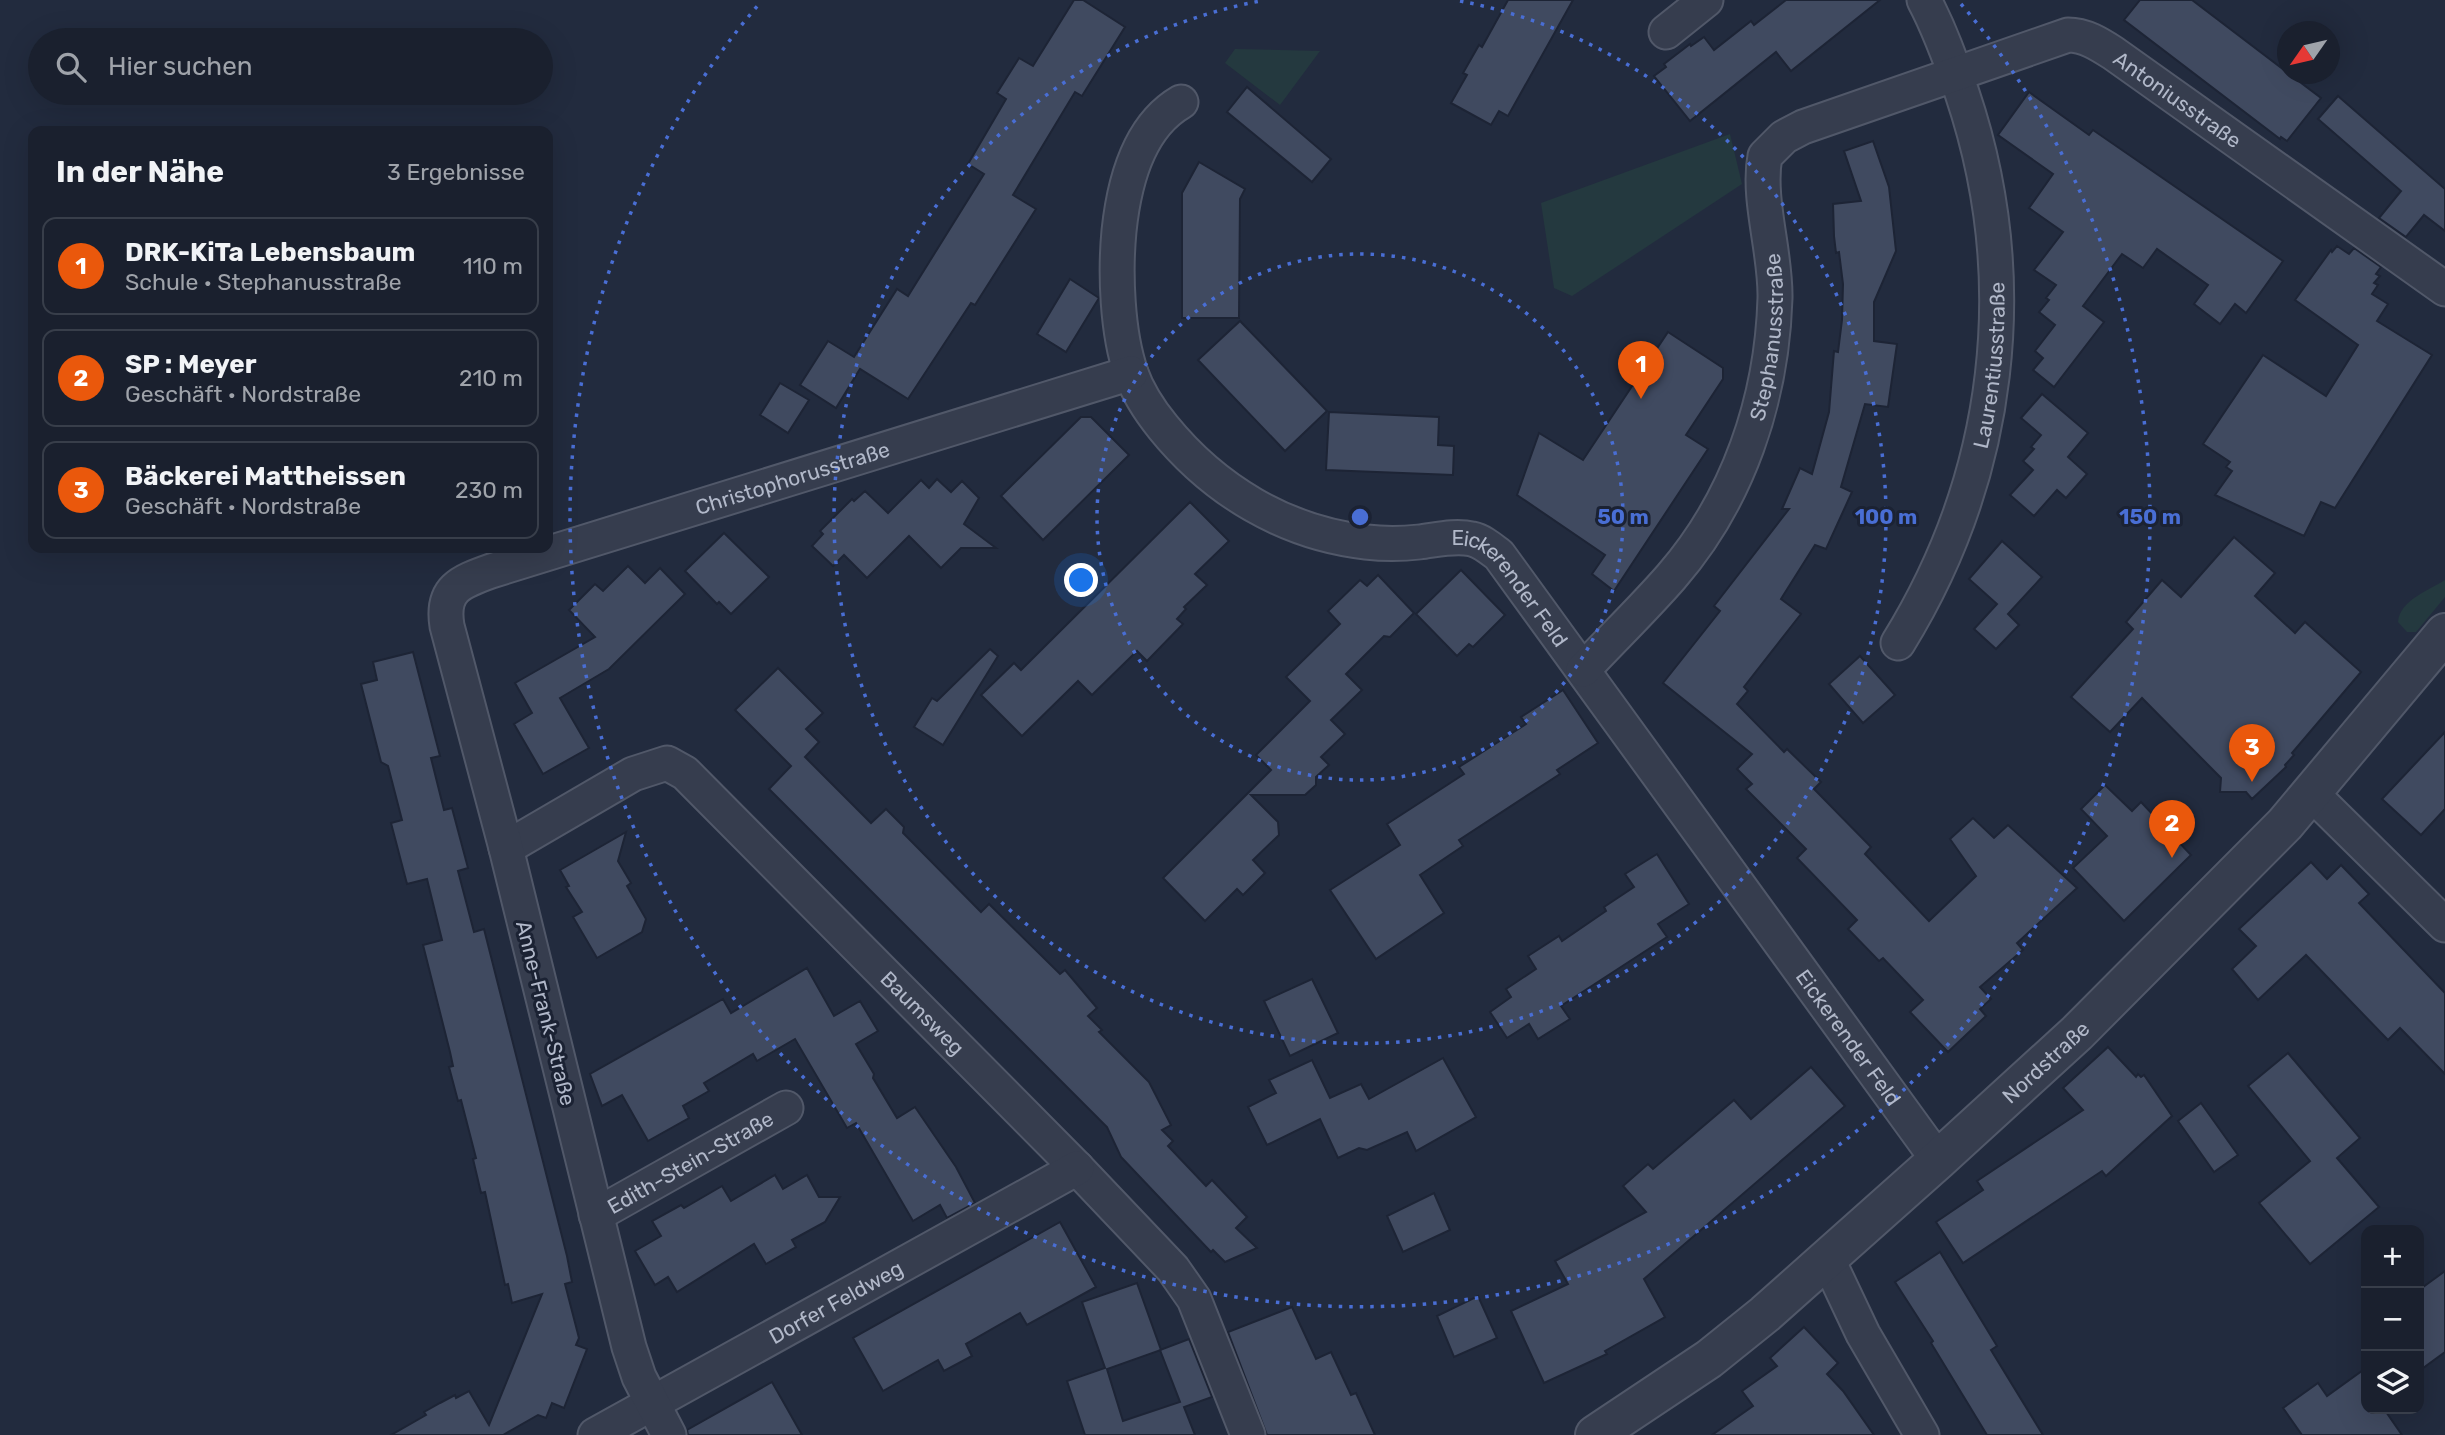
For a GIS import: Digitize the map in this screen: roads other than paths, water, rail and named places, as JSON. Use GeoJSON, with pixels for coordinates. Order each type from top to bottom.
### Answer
{"type":"FeatureCollection","features":[{"type":"Feature","properties":{"kind":"street"},"geometry":{"type":"LineString","coordinates":[[1665,32],[1706,0]]}},
{"type":"Feature","properties":{"kind":"street"},"geometry":{"type":"LineString","coordinates":[[1924,0],[1945,44],[1955,73]]}},
{"type":"Feature","properties":{"kind":"street","name":"Antoniusstraße"},"geometry":{"type":"LineString","coordinates":[[1955,73],[2068,35],[2076,35],[2096,43],[2164,88],[2445,289]]}},
{"type":"Feature","properties":{"kind":"street","name":"Laurentiusstraße"},"geometry":{"type":"LineString","coordinates":[[1898,643],[1950,546],[1967,498],[1980,447],[1996,346],[1997,267],[1992,213],[1972,121],[1955,73]]}},
{"type":"Feature","properties":{"kind":"street","name":"Stephanusstraße"},"geometry":{"type":"LineString","coordinates":[[1583,670],[1671,577],[1697,544],[1729,490],[1749,441],[1762,396],[1774,309],[1774,274],[1763,182],[1765,156],[1784,136],[1802,127],[1955,73]]}},
{"type":"Feature","properties":{"kind":"street","name":"Eickerender Feld"},"geometry":{"type":"LineString","coordinates":[[1181,102],[1158,120],[1146,137],[1131,169],[1119,238],[1119,290],[1124,346],[1131,373],[1147,406],[1174,441],[1194,461],[1226,488],[1276,517],[1307,530],[1368,542],[1417,542],[1458,537],[1472,539],[1499,555],[1938,1160]]}},
{"type":"Feature","properties":{"kind":"street","name":"Christophorusstraße"},"geometry":{"type":"LineString","coordinates":[[553,552],[1131,373]]}},
{"type":"Feature","properties":{"kind":"street","name":"Christophorusstraße"},"geometry":{"type":"LineString","coordinates":[[456,587],[491,571],[549,553]]}},
{"type":"Feature","properties":{"kind":"street","name":"Anne-Frank-Straße"},"geometry":{"type":"LineString","coordinates":[[456,587],[446,606],[447,626],[506,848],[629,1347],[639,1377],[669,1435]]}},
{"type":"Feature","properties":{"kind":"street","name":"Nordstraße"},"geometry":{"type":"LineString","coordinates":[[1595,1435],[1709,1359],[1828,1260],[2101,1010],[2256,855],[2445,632]]}},
{"type":"Feature","properties":{"kind":"street","name":"Baumsweg"},"geometry":{"type":"LineString","coordinates":[[506,848],[633,774],[658,764],[675,765],[708,795],[1077,1168],[1173,1269],[1187,1288],[1248,1435]]}},
{"type":"Feature","properties":{"kind":"street"},"geometry":{"type":"LineString","coordinates":[[2311,793],[2445,925]]}},
{"type":"Feature","properties":{"kind":"street","name":"Edith-Stein-Straße"},"geometry":{"type":"LineString","coordinates":[[596,1215],[786,1108]]}},
{"type":"Feature","properties":{"kind":"street","name":"Dorfer Feldweg"},"geometry":{"type":"LineString","coordinates":[[595,1435],[1077,1168]]}},
{"type":"Feature","properties":{"kind":"street"},"geometry":{"type":"LineString","coordinates":[[1828,1260],[1863,1334],[1922,1435]]}},
{"type":"Feature","properties":{"kind":"place","name":"DRK-KiTa Lebensbaum"},"geometry":{"type":"Point","coordinates":[1641,399]}},
{"type":"Feature","properties":{"kind":"place","name":"Bäckerei Mattheissen"},"geometry":{"type":"Point","coordinates":[2252,782]}},
{"type":"Feature","properties":{"kind":"place","name":"SP : Meyer"},"geometry":{"type":"Point","coordinates":[2172,858]}}]}
